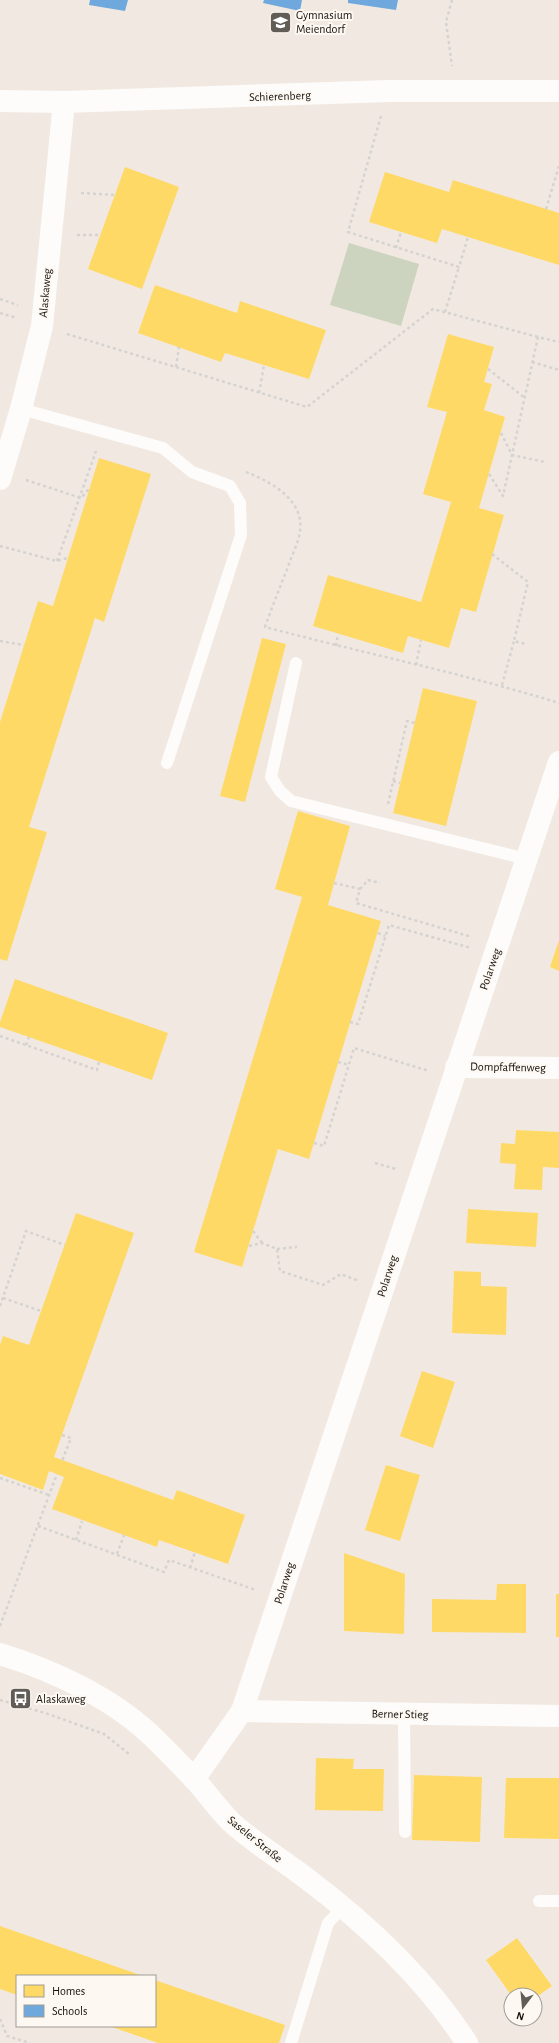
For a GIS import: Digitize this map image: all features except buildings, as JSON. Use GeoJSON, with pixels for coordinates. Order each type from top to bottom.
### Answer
{"type":"FeatureCollection","features":[{"type":"Feature","properties":{"kind":"street","name":"Schierenberg"},"geometry":{"type":"LineString","coordinates":[[0,101],[64,102],[389,91],[559,91]]}},
{"type":"Feature","properties":{"kind":"street","name":"Alaskaweg"},"geometry":{"type":"LineString","coordinates":[[1,476],[21,409],[42,326],[64,102]]}},
{"type":"Feature","properties":{"kind":"street","name":"Polarweg"},"geometry":{"type":"LineString","coordinates":[[194,1778],[242,1711],[559,762]]}},
{"type":"Feature","properties":{"kind":"street","name":"Dompfaffenweg"},"geometry":{"type":"LineString","coordinates":[[454,1073],[559,1068]]}},
{"type":"Feature","properties":{"kind":"street","name":"Saseler Straße"},"geometry":{"type":"LineString","coordinates":[[0,1654],[58,1676],[121,1712],[144,1728],[194,1778],[230,1821],[261,1846],[305,1877],[373,1933],[412,1972],[456,2026],[467,2043]]}},
{"type":"Feature","properties":{"kind":"street","name":"Berner Stieg"},"geometry":{"type":"LineString","coordinates":[[242,1711],[559,1716]]}},
{"type":"Feature","properties":{"kind":"lane"},"geometry":{"type":"LineString","coordinates":[[21,409],[163,448],[192,472],[230,486],[240,502],[241,536],[167,764]]}},
{"type":"Feature","properties":{"kind":"lane"},"geometry":{"type":"LineString","coordinates":[[296,662],[271,777],[280,791],[291,801],[527,859]]}},
{"type":"Feature","properties":{"kind":"lane"},"geometry":{"type":"LineString","coordinates":[[404,1714],[405,1832]]}},
{"type":"Feature","properties":{"kind":"lane"},"geometry":{"type":"LineString","coordinates":[[539,1901],[559,1901]]}},
{"type":"Feature","properties":{"kind":"lane"},"geometry":{"type":"LineString","coordinates":[[291,2043],[328,1923],[343,1907]]}},
{"type":"Feature","properties":{"kind":"path"},"geometry":{"type":"LineString","coordinates":[[452,0],[446,22],[454,90]]}},
{"type":"Feature","properties":{"kind":"path"},"geometry":{"type":"LineString","coordinates":[[389,91],[348,232],[459,268]]}},
{"type":"Feature","properties":{"kind":"path"},"geometry":{"type":"LineString","coordinates":[[546,209],[559,166]]}},
{"type":"Feature","properties":{"kind":"path"},"geometry":{"type":"LineString","coordinates":[[55,192],[115,195]]}},
{"type":"Feature","properties":{"kind":"path"},"geometry":{"type":"LineString","coordinates":[[396,248],[401,232]]}},
{"type":"Feature","properties":{"kind":"path"},"geometry":{"type":"LineString","coordinates":[[445,312],[468,237]]}},
{"type":"Feature","properties":{"kind":"path"},"geometry":{"type":"LineString","coordinates":[[42,326],[306,407],[433,309],[559,342]]}},
{"type":"Feature","properties":{"kind":"path"},"geometry":{"type":"LineString","coordinates":[[489,474],[503,496],[538,337]]}},
{"type":"Feature","properties":{"kind":"path"},"geometry":{"type":"LineString","coordinates":[[176,367],[179,347]]}},
{"type":"Feature","properties":{"kind":"path"},"geometry":{"type":"LineString","coordinates":[[532,362],[559,370]]}},
{"type":"Feature","properties":{"kind":"path"},"geometry":{"type":"LineString","coordinates":[[259,393],[264,365]]}},
{"type":"Feature","properties":{"kind":"path"},"geometry":{"type":"LineString","coordinates":[[488,369],[524,398]]}},
{"type":"Feature","properties":{"kind":"path"},"geometry":{"type":"LineString","coordinates":[[57,562],[81,498],[102,431]]}},
{"type":"Feature","properties":{"kind":"path"},"geometry":{"type":"LineString","coordinates":[[501,433],[512,455]]}},
{"type":"Feature","properties":{"kind":"path"},"geometry":{"type":"LineString","coordinates":[[512,455],[545,462]]}},
{"type":"Feature","properties":{"kind":"path"},"geometry":{"type":"LineString","coordinates":[[1,476],[81,498]]}},
{"type":"Feature","properties":{"kind":"path"},"geometry":{"type":"LineString","coordinates":[[81,498],[89,489]]}},
{"type":"Feature","properties":{"kind":"path"},"geometry":{"type":"LineString","coordinates":[[0,546],[57,562],[67,558]]}},
{"type":"Feature","properties":{"kind":"path"},"geometry":{"type":"LineString","coordinates":[[492,554],[528,582],[502,685]]}},
{"type":"Feature","properties":{"kind":"path"},"geometry":{"type":"LineString","coordinates":[[265,627],[336,646],[502,685],[559,703]]}},
{"type":"Feature","properties":{"kind":"path"},"geometry":{"type":"LineString","coordinates":[[336,646],[338,634]]}},
{"type":"Feature","properties":{"kind":"path"},"geometry":{"type":"LineString","coordinates":[[416,665],[421,640]]}},
{"type":"Feature","properties":{"kind":"path"},"geometry":{"type":"LineString","coordinates":[[0,641],[24,645]]}},
{"type":"Feature","properties":{"kind":"path"},"geometry":{"type":"LineString","coordinates":[[514,641],[525,644]]}},
{"type":"Feature","properties":{"kind":"path"},"geometry":{"type":"LineString","coordinates":[[383,824],[407,721],[415,723]]}},
{"type":"Feature","properties":{"kind":"path"},"geometry":{"type":"LineString","coordinates":[[393,781],[400,783]]}},
{"type":"Feature","properties":{"kind":"path"},"geometry":{"type":"LineString","coordinates":[[380,883],[368,880],[360,888],[356,903],[496,950]]}},
{"type":"Feature","properties":{"kind":"path"},"geometry":{"type":"LineString","coordinates":[[334,883],[360,888]]}},
{"type":"Feature","properties":{"kind":"path"},"geometry":{"type":"LineString","coordinates":[[350,1022],[358,1024],[389,925],[496,950]]}},
{"type":"Feature","properties":{"kind":"path"},"geometry":{"type":"LineString","coordinates":[[378,933],[385,936]]}},
{"type":"Feature","properties":{"kind":"path"},"geometry":{"type":"LineString","coordinates":[[0,1036],[97,1070],[99,1062]]}},
{"type":"Feature","properties":{"kind":"path"},"geometry":{"type":"LineString","coordinates":[[26,1045],[29,1037]]}},
{"type":"Feature","properties":{"kind":"path"},"geometry":{"type":"LineString","coordinates":[[314,1142],[324,1146],[354,1048],[454,1073]]}},
{"type":"Feature","properties":{"kind":"path"},"geometry":{"type":"LineString","coordinates":[[338,1062],[349,1065]]}},
{"type":"Feature","properties":{"kind":"path"},"geometry":{"type":"LineString","coordinates":[[0,1306],[26,1231],[65,1245]]}},
{"type":"Feature","properties":{"kind":"path"},"geometry":{"type":"LineString","coordinates":[[253,1231],[262,1244]]}},
{"type":"Feature","properties":{"kind":"path"},"geometry":{"type":"LineString","coordinates":[[249,1246],[262,1244],[277,1249],[297,1248]]}},
{"type":"Feature","properties":{"kind":"path"},"geometry":{"type":"LineString","coordinates":[[277,1249],[280,1271],[323,1285],[341,1274],[382,1289]]}},
{"type":"Feature","properties":{"kind":"path"},"geometry":{"type":"LineString","coordinates":[[3,1298],[41,1311]]}},
{"type":"Feature","properties":{"kind":"path"},"geometry":{"type":"LineString","coordinates":[[62,1435],[70,1438],[62,1461]]}},
{"type":"Feature","properties":{"kind":"path"},"geometry":{"type":"LineString","coordinates":[[0,1626],[57,1474]]}},
{"type":"Feature","properties":{"kind":"path"},"geometry":{"type":"LineString","coordinates":[[0,1478],[49,1495]]}},
{"type":"Feature","properties":{"kind":"path"},"geometry":{"type":"LineString","coordinates":[[76,1540],[82,1520]]}},
{"type":"Feature","properties":{"kind":"path"},"geometry":{"type":"LineString","coordinates":[[38,1526],[164,1572],[169,1560],[279,1598]]}},
{"type":"Feature","properties":{"kind":"path"},"geometry":{"type":"LineString","coordinates":[[117,1554],[124,1536]]}},
{"type":"Feature","properties":{"kind":"path"},"geometry":{"type":"LineString","coordinates":[[190,1568],[195,1552]]}},
{"type":"Feature","properties":{"kind":"path"},"geometry":{"type":"LineString","coordinates":[[0,2019],[7,2036],[30,2043]]}},
{"type":"Feature","properties":{"kind":"green space"},"geometry":{"type":"Polygon","coordinates":[[[349,243],[419,264],[401,326],[330,305],[349,243]]]}},
{"type":"Feature","properties":{"kind":"place","name":"Gymnasium Meiendorf"},"geometry":{"type":"Point","coordinates":[280,22]}},
{"type":"Feature","properties":{"kind":"place","name":"Alaskaweg"},"geometry":{"type":"Point","coordinates":[21,1699]}}]}
